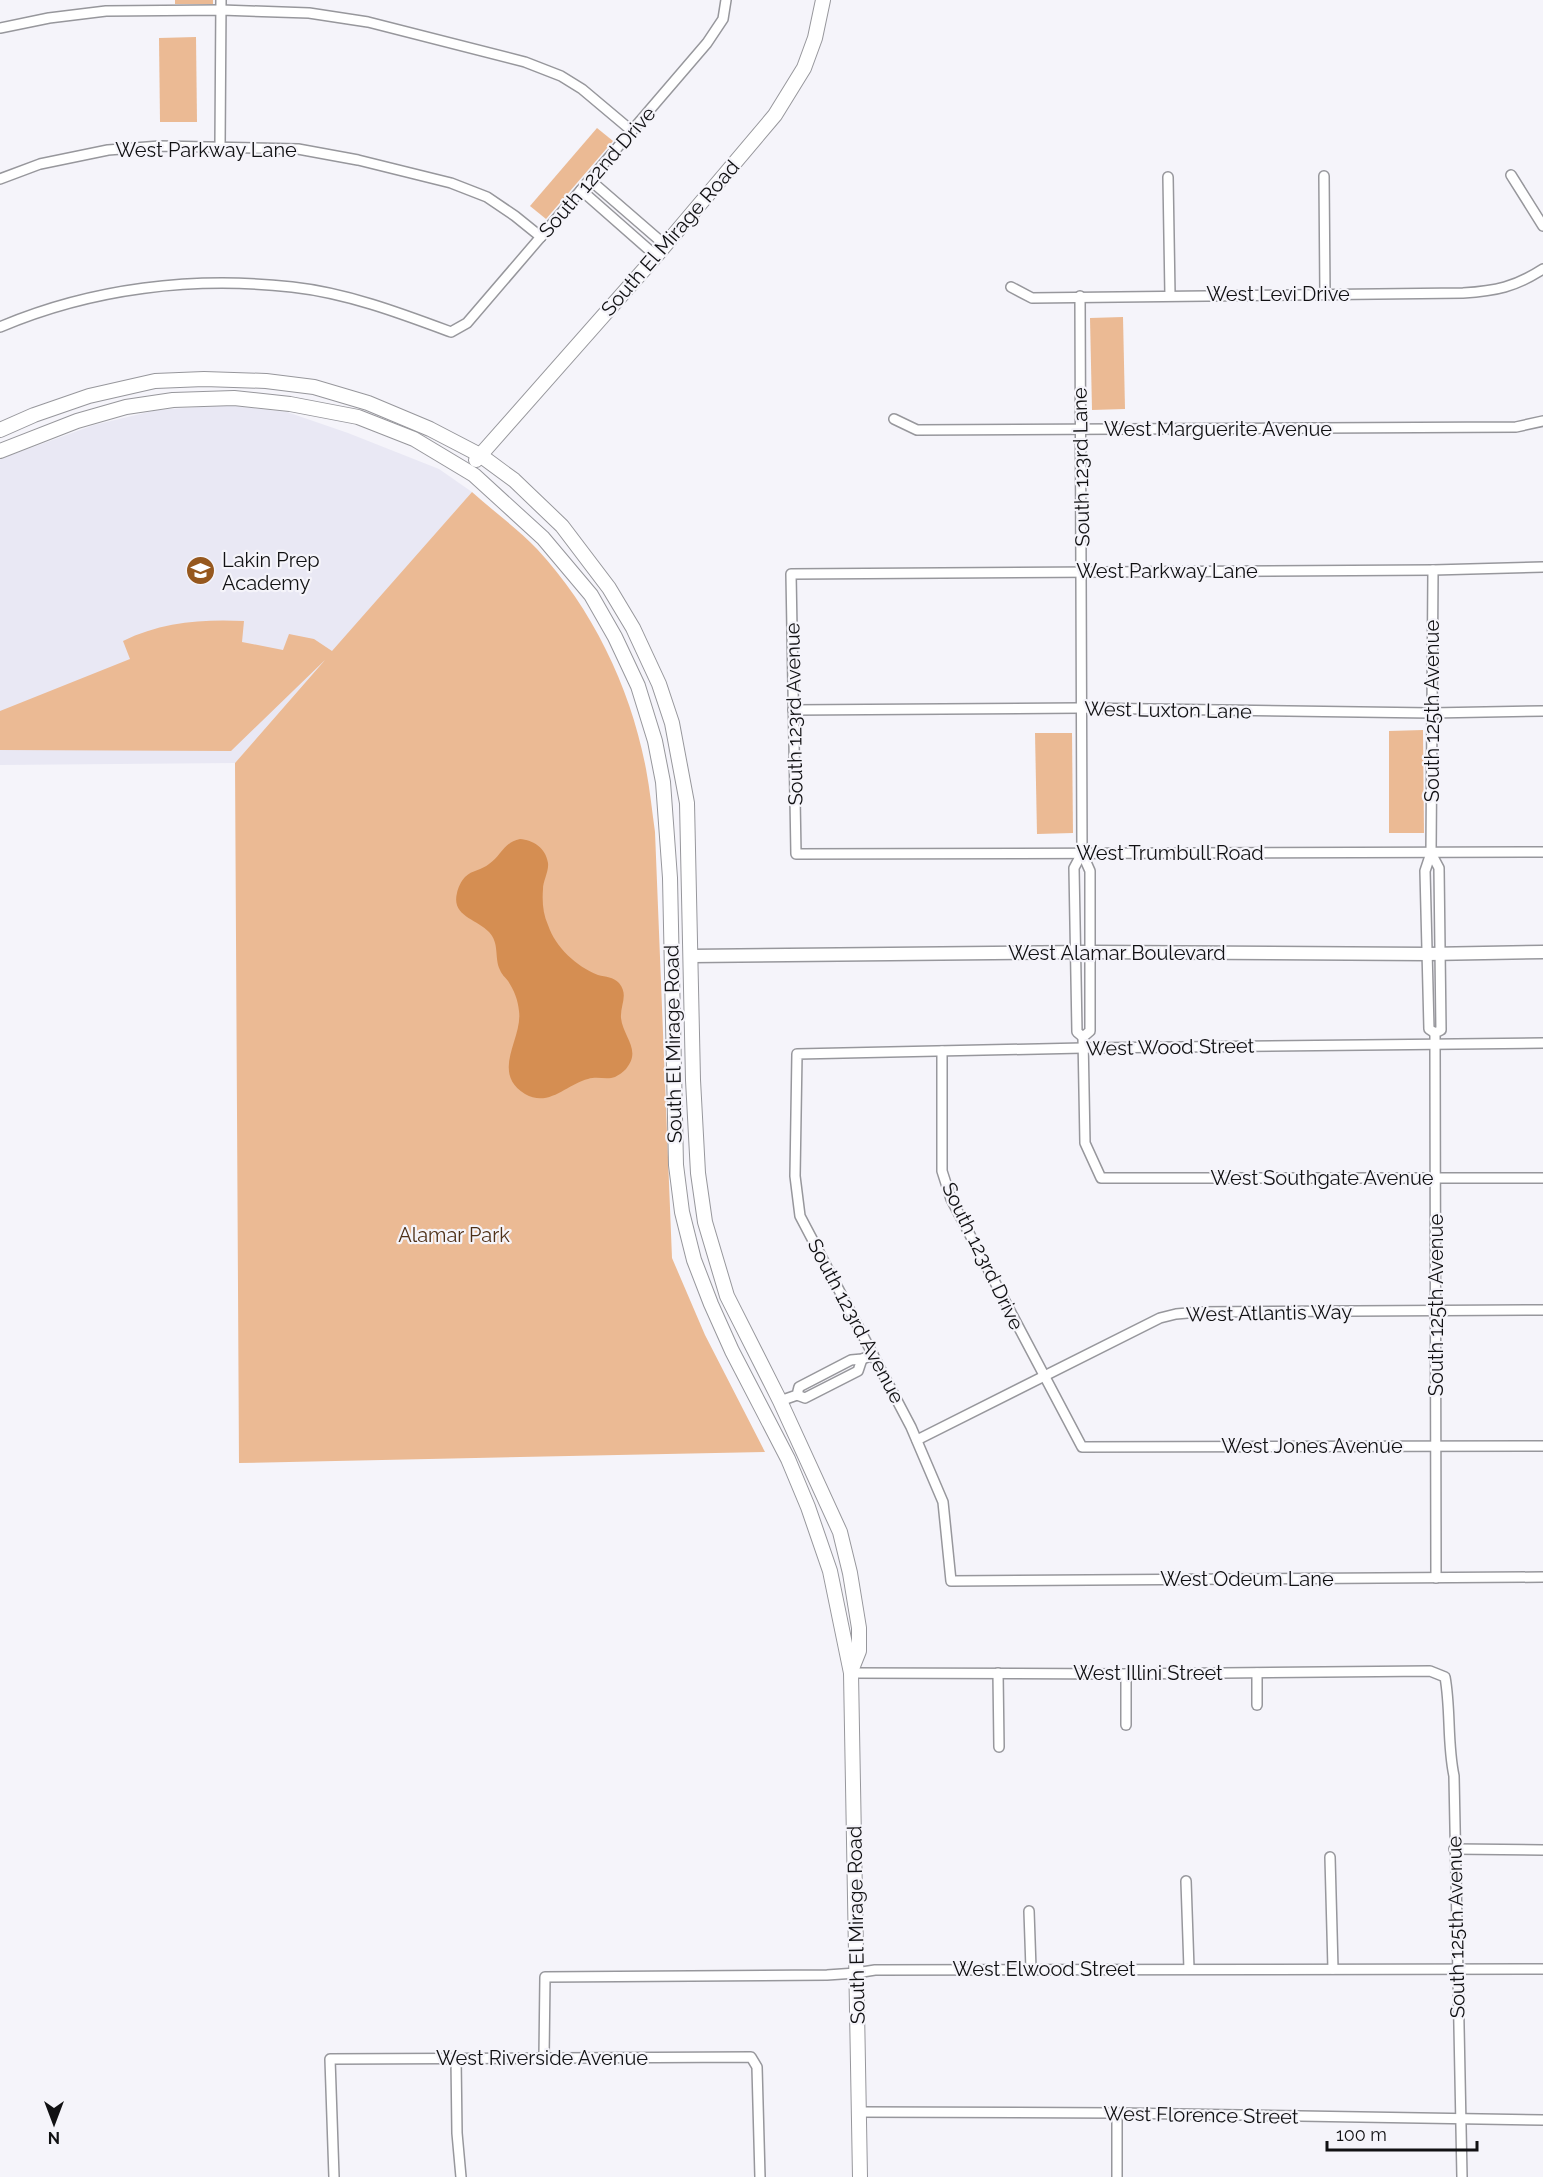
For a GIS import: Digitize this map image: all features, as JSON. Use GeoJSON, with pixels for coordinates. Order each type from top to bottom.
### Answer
{"type":"FeatureCollection","features":[{"type":"Feature","properties":{"kind":"main road","name":"South El Mirage Road"},"geometry":{"type":"LineString","coordinates":[[823,0],[815,38],[804,68],[776,115],[467,471],[543,538],[591,596],[615,637],[638,686],[655,741],[664,794],[669,878],[676,1165],[682,1212],[694,1260],[711,1305],[788,1459],[808,1507],[830,1571],[851,1673],[860,2177]]}},
{"type":"Feature","properties":{"kind":"main road"},"geometry":{"type":"LineString","coordinates":[[0,430],[89,396],[155,381],[204,379],[266,381],[314,387],[368,403],[430,429],[480,455]]}},
{"type":"Feature","properties":{"kind":"main road"},"geometry":{"type":"LineString","coordinates":[[0,452],[77,421],[126,407],[172,400],[234,398],[290,404],[358,417],[414,439],[467,471]]}},
{"type":"Feature","properties":{"kind":"main road","name":"South El Mirage Road"},"geometry":{"type":"LineString","coordinates":[[480,455],[514,480],[562,526],[609,588],[633,628],[659,684],[672,723],[687,803],[693,1080],[698,1173],[705,1222],[727,1296],[780,1401],[840,1532],[850,1573],[859,1628],[859,1652],[851,1673]]}},
{"type":"Feature","properties":{"kind":"street","name":"South 122nd Drive"},"geometry":{"type":"LineString","coordinates":[[0,327],[56,306],[110,293],[172,285],[226,284],[293,287],[363,302],[451,332],[467,323],[708,43],[723,19],[726,0]]}},
{"type":"Feature","properties":{"kind":"street"},"geometry":{"type":"LineString","coordinates":[[220,146],[221,5]]}},
{"type":"Feature","properties":{"kind":"street"},"geometry":{"type":"LineString","coordinates":[[0,28],[49,18],[106,12],[221,5],[368,21],[525,62],[561,76],[582,89],[632,132]]}},
{"type":"Feature","properties":{"kind":"street","name":"West Parkway Lane"},"geometry":{"type":"LineString","coordinates":[[0,179],[40,164],[108,150],[159,146],[298,148],[451,183],[487,197],[541,237]]}},
{"type":"Feature","properties":{"kind":"street"},"geometry":{"type":"LineString","coordinates":[[1511,175],[1543,226]]}},
{"type":"Feature","properties":{"kind":"street"},"geometry":{"type":"LineString","coordinates":[[1324,176],[1325,294]]}},
{"type":"Feature","properties":{"kind":"street"},"geometry":{"type":"LineString","coordinates":[[1168,177],[1170,295]]}},
{"type":"Feature","properties":{"kind":"street"},"geometry":{"type":"LineString","coordinates":[[590,180],[661,250]]}},
{"type":"Feature","properties":{"kind":"street"},"geometry":{"type":"LineString","coordinates":[[581,190],[661,250]]}},
{"type":"Feature","properties":{"kind":"street","name":"West Levi Drive"},"geometry":{"type":"LineString","coordinates":[[1011,287],[1032,298],[1485,292],[1506,288],[1528,279],[1543,268]]}},
{"type":"Feature","properties":{"kind":"street","name":"South 123rd Lane"},"geometry":{"type":"LineString","coordinates":[[1080,296],[1082,853],[1090,871],[1090,1030],[1083,1043]]}},
{"type":"Feature","properties":{"kind":"street","name":"West Marguerite Avenue"},"geometry":{"type":"LineString","coordinates":[[894,419],[917,430],[1516,427],[1543,421]]}},
{"type":"Feature","properties":{"kind":"street","name":"West Parkway Lane"},"geometry":{"type":"LineString","coordinates":[[791,574],[1433,570],[1543,567]]}},
{"type":"Feature","properties":{"kind":"street","name":"South 125th Avenue"},"geometry":{"type":"LineString","coordinates":[[1433,570],[1431,853],[1425,871],[1435,953],[1429,1029],[1436,1033],[1436,1578]]}},
{"type":"Feature","properties":{"kind":"street","name":"South 123rd Avenue"},"geometry":{"type":"LineString","coordinates":[[791,574],[796,854]]}},
{"type":"Feature","properties":{"kind":"street","name":"West Luxton Lane"},"geometry":{"type":"LineString","coordinates":[[793,710],[1080,708],[1431,713],[1543,711]]}},
{"type":"Feature","properties":{"kind":"street","name":"West Trumbull Road"},"geometry":{"type":"LineString","coordinates":[[796,854],[1543,852]]}},
{"type":"Feature","properties":{"kind":"street","name":"South 123rd Lane"},"geometry":{"type":"LineString","coordinates":[[1082,853],[1074,868],[1077,1032],[1083,1043],[1085,1143],[1101,1178]]}},
{"type":"Feature","properties":{"kind":"street","name":"West Alamar Boulevard"},"geometry":{"type":"LineString","coordinates":[[691,956],[1075,952],[1543,952]]}},
{"type":"Feature","properties":{"kind":"street","name":"West Wood Street"},"geometry":{"type":"LineString","coordinates":[[797,1054],[942,1051],[1083,1043],[1543,1043]]}},
{"type":"Feature","properties":{"kind":"street","name":"South 123rd Drive"},"geometry":{"type":"LineString","coordinates":[[942,1051],[942,1171],[951,1199],[1082,1447]]}},
{"type":"Feature","properties":{"kind":"street","name":"South 123rd Avenue"},"geometry":{"type":"LineString","coordinates":[[797,1054],[795,1176],[800,1216],[917,1440],[943,1502],[951,1581]]}},
{"type":"Feature","properties":{"kind":"street","name":"West Southgate Avenue"},"geometry":{"type":"LineString","coordinates":[[1101,1178],[1543,1178]]}},
{"type":"Feature","properties":{"kind":"street","name":"West Atlantis Way"},"geometry":{"type":"LineString","coordinates":[[917,1440],[1160,1318],[1176,1314],[1543,1310]]}},
{"type":"Feature","properties":{"kind":"street"},"geometry":{"type":"LineString","coordinates":[[780,1401],[796,1395],[805,1398],[858,1371],[862,1359],[873,1355]]}},
{"type":"Feature","properties":{"kind":"street","name":"West Jones Avenue"},"geometry":{"type":"LineString","coordinates":[[1082,1447],[1543,1446]]}},
{"type":"Feature","properties":{"kind":"street","name":"West Odeum Lane"},"geometry":{"type":"LineString","coordinates":[[951,1581],[1543,1576]]}},
{"type":"Feature","properties":{"kind":"street","name":"West Illini Street"},"geometry":{"type":"LineString","coordinates":[[851,1673],[1126,1674],[1430,1671],[1445,1677]]}},
{"type":"Feature","properties":{"kind":"street"},"geometry":{"type":"LineString","coordinates":[[1257,1672],[1257,1705]]}},
{"type":"Feature","properties":{"kind":"street"},"geometry":{"type":"LineString","coordinates":[[998,1673],[999,1747]]}},
{"type":"Feature","properties":{"kind":"street"},"geometry":{"type":"LineString","coordinates":[[1126,1674],[1126,1725]]}},
{"type":"Feature","properties":{"kind":"street","name":"South 125th Avenue"},"geometry":{"type":"LineString","coordinates":[[1445,1677],[1448,1694],[1450,1756],[1454,1776],[1462,2177]]}},
{"type":"Feature","properties":{"kind":"street"},"geometry":{"type":"LineString","coordinates":[[1454,1849],[1543,1850]]}},
{"type":"Feature","properties":{"kind":"street"},"geometry":{"type":"LineString","coordinates":[[1330,1857],[1333,1969]]}},
{"type":"Feature","properties":{"kind":"street"},"geometry":{"type":"LineString","coordinates":[[1186,1881],[1190,1969]]}},
{"type":"Feature","properties":{"kind":"street"},"geometry":{"type":"LineString","coordinates":[[1029,1911],[1031,1969]]}},
{"type":"Feature","properties":{"kind":"street","name":"West Elwood Street"},"geometry":{"type":"LineString","coordinates":[[544,2057],[545,1977],[856,1973],[875,1970],[1543,1969]]}},
{"type":"Feature","properties":{"kind":"street","name":"West Riverside Avenue"},"geometry":{"type":"LineString","coordinates":[[334,2177],[330,2059],[747,2057],[754,2060],[757,2067],[760,2177]]}},
{"type":"Feature","properties":{"kind":"street"},"geometry":{"type":"LineString","coordinates":[[456,2058],[457,2133],[461,2177]]}},
{"type":"Feature","properties":{"kind":"street","name":"West Florence Street"},"geometry":{"type":"LineString","coordinates":[[858,2112],[1117,2113],[1543,2121]]}},
{"type":"Feature","properties":{"kind":"street"},"geometry":{"type":"LineString","coordinates":[[1117,2113],[1117,2177]]}},
{"type":"Feature","properties":{"kind":"shaded area","name":"Lakin Prep Academy"},"geometry":{"type":"Polygon","coordinates":[[[226,405],[287,412],[348,433],[439,469],[472,492],[235,763],[0,765],[0,459],[94,425],[157,410],[226,405]]]}},
{"type":"Feature","properties":{"kind":"shaded area"},"geometry":{"type":"Polygon","coordinates":[[[520,839],[538,846],[547,858],[543,908],[546,921],[556,941],[582,967],[614,980],[622,987],[624,996],[621,1013],[622,1025],[632,1050],[632,1056],[626,1069],[616,1076],[588,1079],[558,1094],[542,1098],[534,1098],[525,1094],[515,1085],[510,1076],[510,1055],[519,1022],[517,999],[500,970],[496,946],[489,932],[461,912],[456,901],[458,889],[465,877],[486,866],[506,846],[520,839]]]}},
{"type":"Feature","properties":{"kind":"green space"},"geometry":{"type":"Polygon","coordinates":[[[175,0],[213,0],[213,4],[175,4],[175,0]]]}},
{"type":"Feature","properties":{"kind":"green space"},"geometry":{"type":"Polygon","coordinates":[[[196,37],[197,122],[160,122],[159,38],[196,37]]]}},
{"type":"Feature","properties":{"kind":"green space"},"geometry":{"type":"Polygon","coordinates":[[[597,128],[613,141],[546,219],[530,206],[597,128]]]}},
{"type":"Feature","properties":{"kind":"green space"},"geometry":{"type":"Polygon","coordinates":[[[1123,317],[1125,409],[1092,410],[1090,318],[1123,317]]]}},
{"type":"Feature","properties":{"kind":"green space","name":"Alamar Park"},"geometry":{"type":"Polygon","coordinates":[[[472,492],[537,549],[576,597],[607,652],[631,709],[646,769],[655,832],[672,1258],[705,1335],[765,1452],[239,1463],[235,763],[325,660],[231,751],[0,750],[0,711],[130,659],[123,641],[152,630],[198,621],[244,621],[242,642],[283,650],[289,634],[314,639],[332,651],[472,492]]]}},
{"type":"Feature","properties":{"kind":"green space"},"geometry":{"type":"Polygon","coordinates":[[[1423,730],[1424,833],[1389,833],[1389,731],[1423,730]]]}},
{"type":"Feature","properties":{"kind":"green space"},"geometry":{"type":"Polygon","coordinates":[[[1035,733],[1072,733],[1073,833],[1037,834],[1035,733]]]}},
{"type":"Feature","properties":{"kind":"place","name":"Lakin Prep Academy"},"geometry":{"type":"Point","coordinates":[201,571]}}]}
